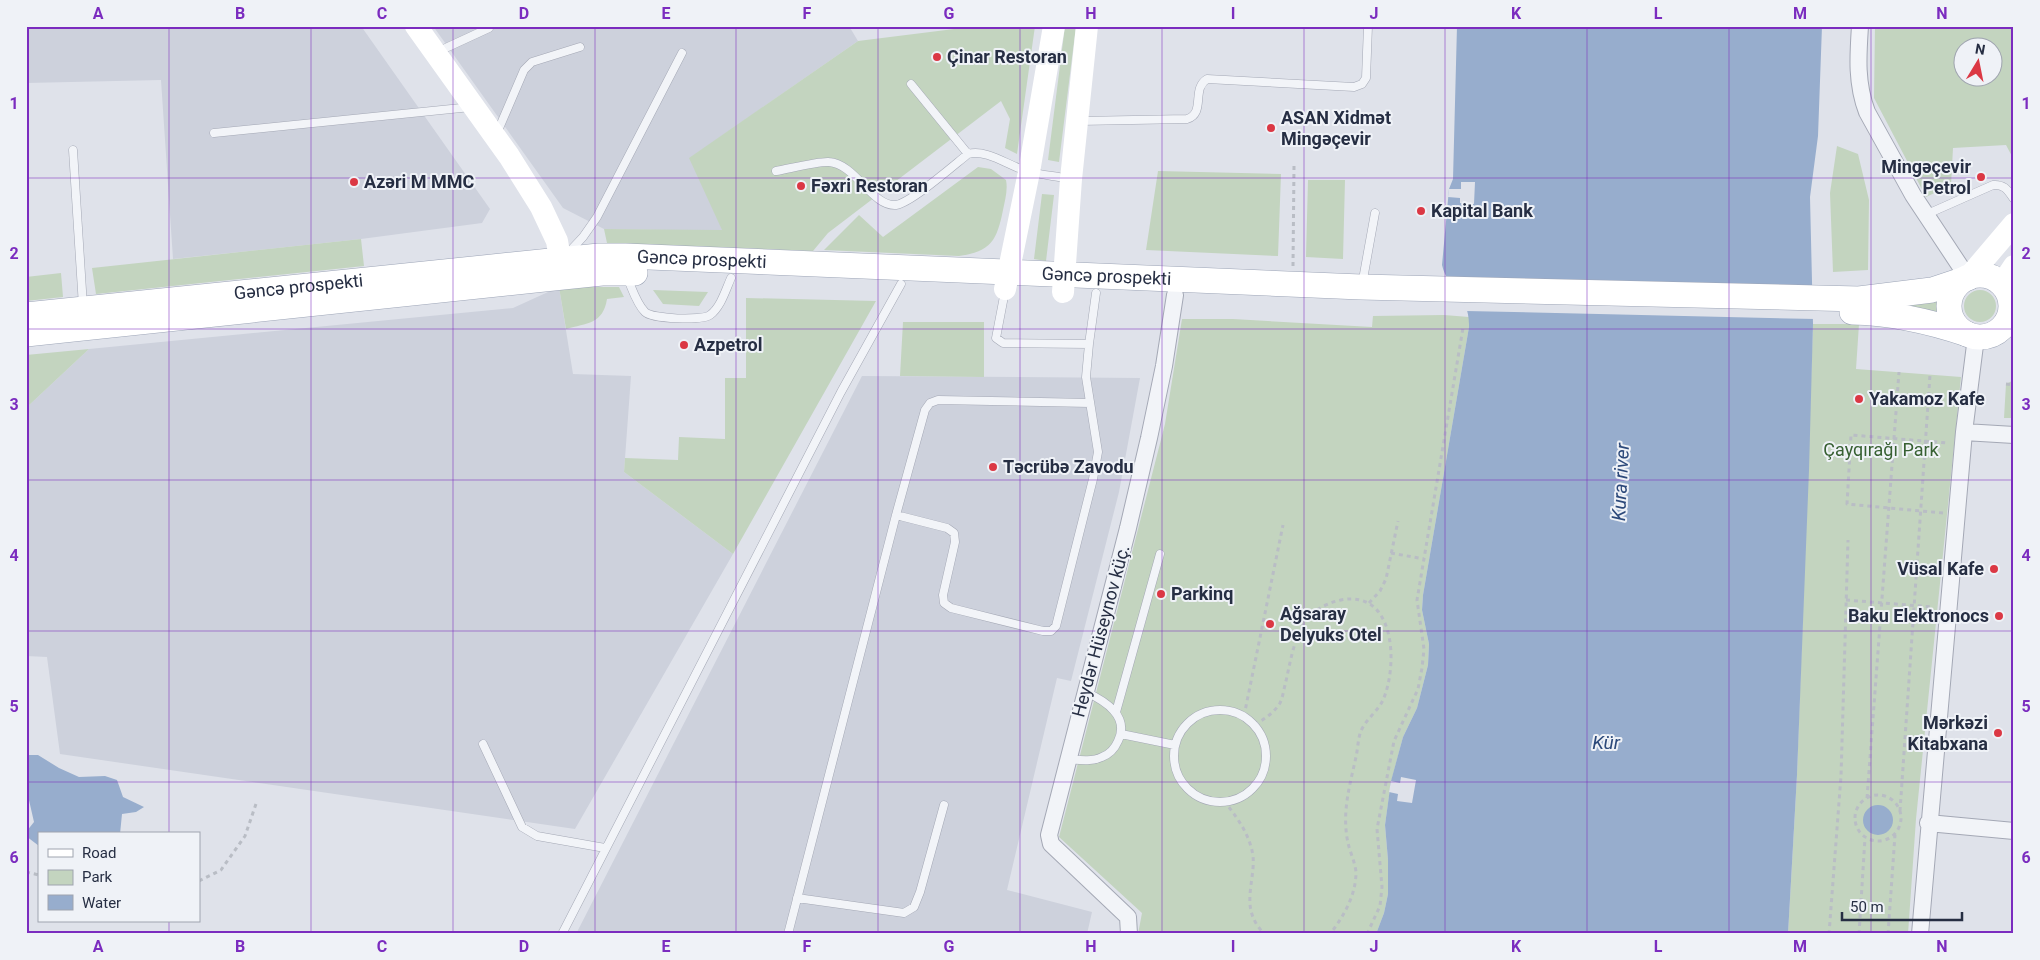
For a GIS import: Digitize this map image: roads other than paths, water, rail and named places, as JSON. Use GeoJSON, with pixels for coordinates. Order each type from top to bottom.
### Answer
{"type":"FeatureCollection","features":[{"type":"Feature","properties":{"kind":"main road"},"geometry":{"type":"LineString","coordinates":[[416,26],[496,138],[549,221],[557,241],[562,268]]}},
{"type":"Feature","properties":{"kind":"main road"},"geometry":{"type":"LineString","coordinates":[[1006,280],[1029,172],[1054,26]]}},
{"type":"Feature","properties":{"kind":"main road"},"geometry":{"type":"LineString","coordinates":[[1063,283],[1071,179],[1087,26]]}},
{"type":"Feature","properties":{"kind":"main road"},"geometry":{"type":"LineString","coordinates":[[1859,306],[1932,290],[1968,278],[1986,276],[2009,283],[2011,300],[2009,318],[2004,326],[1988,333],[1958,328],[1950,310],[1950,300],[1953,291],[1968,278],[2014,224]]}},
{"type":"Feature","properties":{"kind":"main road","name":"Gəncə prospekti"},"geometry":{"type":"LineString","coordinates":[[26,334],[562,268],[625,256],[1063,283],[1293,284],[1374,292]]}},
{"type":"Feature","properties":{"kind":"main road","name":"Gəncə prospekti"},"geometry":{"type":"LineString","coordinates":[[26,315],[83,308],[562,268],[625,273],[901,284],[1006,280]]}},
{"type":"Feature","properties":{"kind":"main road","name":"Gəncə prospekti"},"geometry":{"type":"LineString","coordinates":[[1063,283],[1096,292],[1175,295],[1374,292]]}},
{"type":"Feature","properties":{"kind":"main road"},"geometry":{"type":"LineString","coordinates":[[1374,292],[1859,306],[1988,333]]}},
{"type":"Feature","properties":{"kind":"street"},"geometry":{"type":"LineString","coordinates":[[1860,26],[1858,77],[1862,99],[1878,132],[1925,215],[1968,278]]}},
{"type":"Feature","properties":{"kind":"street","name":"Heydər Hüseynov küç."},"geometry":{"type":"LineString","coordinates":[[1128,934],[1128,917],[1051,844],[1048,835],[1150,438],[1175,295]]}},
{"type":"Feature","properties":{"kind":"street"},"geometry":{"type":"LineString","coordinates":[[1920,934],[1959,438],[1988,333]]}},
{"type":"Feature","properties":{"kind":"street"},"geometry":{"type":"LineString","coordinates":[[1959,438],[2014,435]]}},
{"type":"Feature","properties":{"kind":"street"},"geometry":{"type":"LineString","coordinates":[[1928,823],[2014,831]]}},
{"type":"Feature","properties":{"kind":"lane"},"geometry":{"type":"LineString","coordinates":[[1077,121],[1187,119],[1193,117],[1198,111],[1199,89],[1202,82],[1207,79],[1354,87],[1362,84],[1366,78],[1368,26]]}},
{"type":"Feature","properties":{"kind":"lane"},"geometry":{"type":"LineString","coordinates":[[435,53],[489,28]]}},
{"type":"Feature","properties":{"kind":"lane"},"geometry":{"type":"LineString","coordinates":[[496,138],[524,70],[532,62],[580,47]]}},
{"type":"Feature","properties":{"kind":"lane"},"geometry":{"type":"LineString","coordinates":[[562,268],[597,217],[682,53]]}},
{"type":"Feature","properties":{"kind":"lane"},"geometry":{"type":"LineString","coordinates":[[911,84],[968,154]]}},
{"type":"Feature","properties":{"kind":"lane"},"geometry":{"type":"LineString","coordinates":[[214,133],[473,106]]}},
{"type":"Feature","properties":{"kind":"lane"},"geometry":{"type":"LineString","coordinates":[[73,150],[83,308]]}},
{"type":"Feature","properties":{"kind":"lane"},"geometry":{"type":"LineString","coordinates":[[776,171],[830,162],[849,170],[884,203],[896,205],[912,198],[968,154],[977,152],[985,153],[1011,166],[1029,172],[1071,179]]}},
{"type":"Feature","properties":{"kind":"lane"},"geometry":{"type":"LineString","coordinates":[[1925,215],[1993,185],[2006,187],[2014,199]]}},
{"type":"Feature","properties":{"kind":"lane"},"geometry":{"type":"LineString","coordinates":[[1374,292],[1375,213]]}},
{"type":"Feature","properties":{"kind":"lane"},"geometry":{"type":"LineString","coordinates":[[625,273],[638,302],[645,312],[653,316],[703,318],[711,314],[720,304],[731,278]]}},
{"type":"Feature","properties":{"kind":"lane"},"geometry":{"type":"LineString","coordinates":[[1006,280],[996,338],[998,341],[1003,344],[1089,344]]}},
{"type":"Feature","properties":{"kind":"lane"},"geometry":{"type":"LineString","coordinates":[[562,934],[832,409],[901,284]]}},
{"type":"Feature","properties":{"kind":"lane"},"geometry":{"type":"LineString","coordinates":[[896,515],[947,528],[954,533],[955,542],[943,595],[944,603],[951,608],[1043,631],[1051,631],[1056,626],[1094,479],[1098,452],[1086,377],[1096,292]]}},
{"type":"Feature","properties":{"kind":"lane"},"geometry":{"type":"LineString","coordinates":[[788,934],[925,410],[930,403],[938,400],[1090,403]]}},
{"type":"Feature","properties":{"kind":"lane"},"geometry":{"type":"LineString","coordinates":[[1116,712],[1160,554]]}},
{"type":"Feature","properties":{"kind":"lane"},"geometry":{"type":"LineString","coordinates":[[1068,759],[1091,760],[1101,758],[1116,746],[1121,734],[1121,722],[1116,712],[1102,700],[1085,692]]}},
{"type":"Feature","properties":{"kind":"lane"},"geometry":{"type":"LineString","coordinates":[[1216,710],[1230,711],[1244,716],[1255,725],[1263,738],[1266,752],[1265,766],[1260,779],[1250,790],[1238,798],[1224,801],[1210,800],[1196,795],[1185,786],[1178,774],[1174,760],[1175,745],[1180,732],[1190,721],[1202,713],[1216,710]]}},
{"type":"Feature","properties":{"kind":"lane"},"geometry":{"type":"LineString","coordinates":[[1121,734],[1175,745]]}},
{"type":"Feature","properties":{"kind":"lane"},"geometry":{"type":"LineString","coordinates":[[483,744],[522,827],[537,836],[605,848]]}},
{"type":"Feature","properties":{"kind":"lane"},"geometry":{"type":"LineString","coordinates":[[797,898],[904,913],[914,906],[920,892],[944,805]]}},
{"type":"Feature","properties":{"kind":"water","name":"Kür"},"geometry":{"type":"Polygon","coordinates":[[[1457,26],[1822,26],[1818,136],[1810,197],[1813,324],[1809,470],[1797,775],[1788,934],[1376,934],[1384,913],[1388,894],[1385,825],[1391,781],[1403,737],[1417,708],[1428,665],[1429,644],[1422,610],[1423,595],[1469,327],[1466,307],[1445,274],[1442,265],[1449,189],[1453,179],[1457,26]]]}},
{"type":"Feature","properties":{"kind":"water"},"geometry":{"type":"Polygon","coordinates":[[[26,755],[38,755],[59,768],[79,777],[105,776],[117,780],[123,797],[144,807],[136,812],[122,814],[120,832],[38,832],[38,845],[26,836],[26,832],[34,822],[26,787],[26,755]]]}},
{"type":"Feature","properties":{"kind":"water"},"geometry":{"type":"Polygon","coordinates":[[[1878,805],[1884,806],[1892,814],[1892,826],[1884,834],[1878,835],[1872,834],[1864,826],[1863,820],[1864,814],[1872,806],[1878,805]]]}},
{"type":"Feature","properties":{"kind":"place","name":"Çinar Restoran"},"geometry":{"type":"Point","coordinates":[937,57]}},
{"type":"Feature","properties":{"kind":"place","name":"ASAN Xidmət Mingəçevir"},"geometry":{"type":"Point","coordinates":[1271,128]}},
{"type":"Feature","properties":{"kind":"place","name":"Mingəçevir Petrol"},"geometry":{"type":"Point","coordinates":[1981,177]}},
{"type":"Feature","properties":{"kind":"place","name":"Azəri M MMC"},"geometry":{"type":"Point","coordinates":[354,182]}},
{"type":"Feature","properties":{"kind":"place","name":"Fəxri Restoran"},"geometry":{"type":"Point","coordinates":[801,186]}},
{"type":"Feature","properties":{"kind":"place","name":"Kapital Bank"},"geometry":{"type":"Point","coordinates":[1421,211]}},
{"type":"Feature","properties":{"kind":"place","name":"Azpetrol"},"geometry":{"type":"Point","coordinates":[684,345]}},
{"type":"Feature","properties":{"kind":"place","name":"Yakamoz Kafe"},"geometry":{"type":"Point","coordinates":[1859,399]}},
{"type":"Feature","properties":{"kind":"place","name":"Təcrübə Zavodu"},"geometry":{"type":"Point","coordinates":[993,467]}},
{"type":"Feature","properties":{"kind":"place","name":"Vüsal Kafe"},"geometry":{"type":"Point","coordinates":[1994,569]}},
{"type":"Feature","properties":{"kind":"place","name":"Parkinq"},"geometry":{"type":"Point","coordinates":[1161,594]}},
{"type":"Feature","properties":{"kind":"place","name":"Baku Elektronocs"},"geometry":{"type":"Point","coordinates":[1999,616]}},
{"type":"Feature","properties":{"kind":"place","name":"Ağsaray Delyuks Otel"},"geometry":{"type":"Point","coordinates":[1270,624]}},
{"type":"Feature","properties":{"kind":"place","name":"Mərkəzi Kitabxana"},"geometry":{"type":"Point","coordinates":[1998,733]}},
{"type":"Feature","properties":{"kind":"park label","name":"Çayqırağı Park"},"geometry":{"type":"Point","coordinates":[1881,450]}},
{"type":"Feature","properties":{"kind":"water label","name":"Kura river"},"geometry":{"type":"Point","coordinates":[1620,482]}}]}
